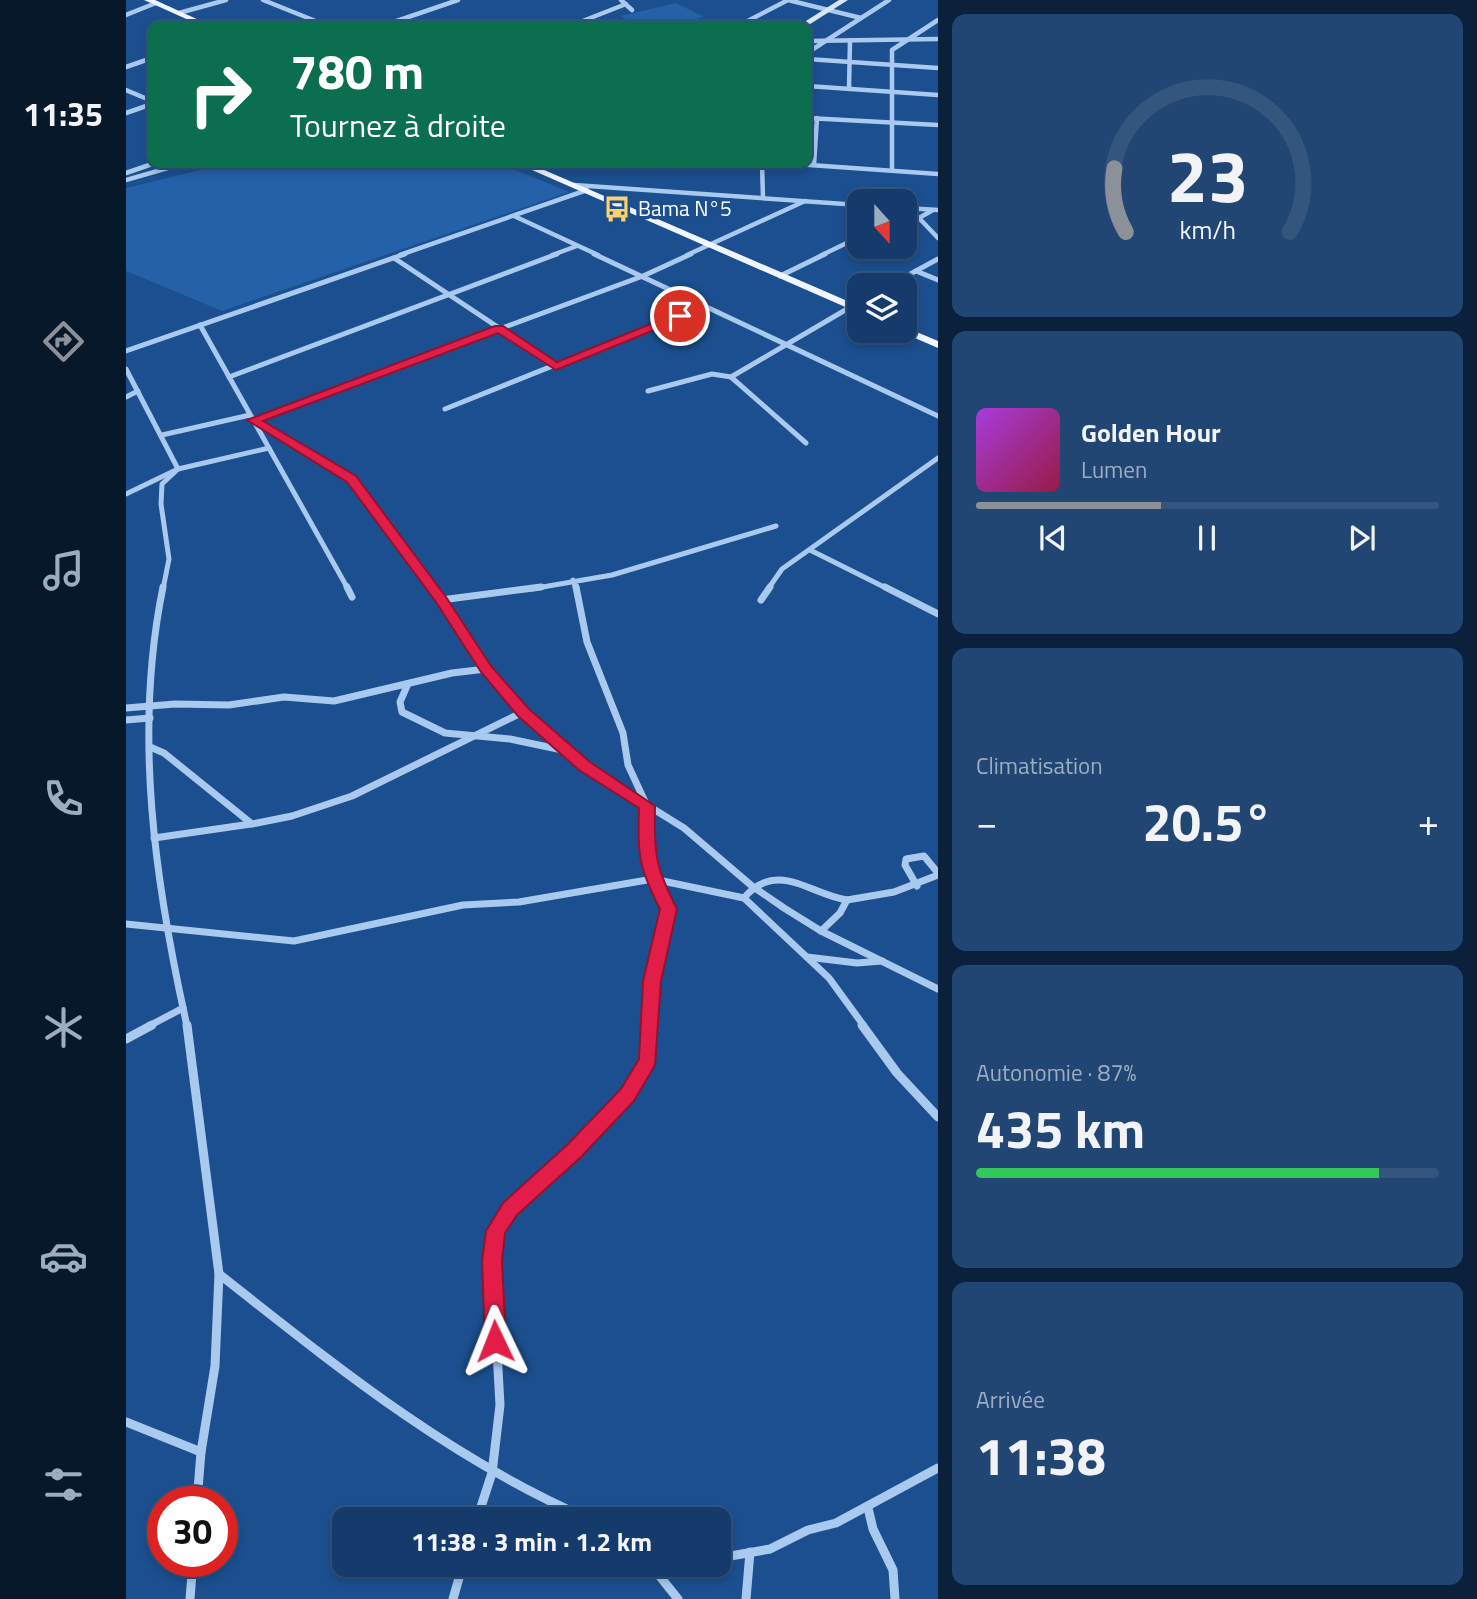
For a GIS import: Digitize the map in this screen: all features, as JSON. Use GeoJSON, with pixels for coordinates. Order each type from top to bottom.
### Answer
{"type":"FeatureCollection","features":[{"type":"Feature","properties":{"kind":"main road"},"geometry":{"type":"LineString","coordinates":[[152,2],[197,21]]}},
{"type":"Feature","properties":{"kind":"main road"},"geometry":{"type":"LineString","coordinates":[[533,168],[780,276],[847,302]]}},
{"type":"Feature","properties":{"kind":"main road"},"geometry":{"type":"LineString","coordinates":[[917,335],[938,345]]}},
{"type":"Feature","properties":{"kind":"street"},"geometry":{"type":"LineString","coordinates":[[179,13],[226,0]]}},
{"type":"Feature","properties":{"kind":"street"},"geometry":{"type":"LineString","coordinates":[[263,0],[316,21]]}},
{"type":"Feature","properties":{"kind":"street"},"geometry":{"type":"LineString","coordinates":[[397,21],[458,0]]}},
{"type":"Feature","properties":{"kind":"street"},"geometry":{"type":"LineString","coordinates":[[621,0],[632,10]]}},
{"type":"Feature","properties":{"kind":"street"},"geometry":{"type":"LineString","coordinates":[[748,21],[788,0],[862,18]]}},
{"type":"Feature","properties":{"kind":"street"},"geometry":{"type":"LineString","coordinates":[[811,21],[845,0]]}},
{"type":"Feature","properties":{"kind":"street"},"geometry":{"type":"LineString","coordinates":[[812,50],[889,0]]}},
{"type":"Feature","properties":{"kind":"street"},"geometry":{"type":"LineString","coordinates":[[126,16],[152,2]]}},
{"type":"Feature","properties":{"kind":"street"},"geometry":{"type":"LineString","coordinates":[[587,21],[626,5]]}},
{"type":"Feature","properties":{"kind":"street"},"geometry":{"type":"LineString","coordinates":[[892,170],[892,50],[938,20]]}},
{"type":"Feature","properties":{"kind":"street"},"geometry":{"type":"LineString","coordinates":[[812,41],[938,39]]}},
{"type":"Feature","properties":{"kind":"street"},"geometry":{"type":"LineString","coordinates":[[849,89],[850,40]]}},
{"type":"Feature","properties":{"kind":"street"},"geometry":{"type":"LineString","coordinates":[[812,59],[938,68]]}},
{"type":"Feature","properties":{"kind":"street"},"geometry":{"type":"LineString","coordinates":[[126,66],[147,60]]}},
{"type":"Feature","properties":{"kind":"street"},"geometry":{"type":"LineString","coordinates":[[812,86],[937,93]]}},
{"type":"Feature","properties":{"kind":"street"},"geometry":{"type":"LineString","coordinates":[[126,90],[147,100]]}},
{"type":"Feature","properties":{"kind":"street"},"geometry":{"type":"LineString","coordinates":[[126,113],[147,105]]}},
{"type":"Feature","properties":{"kind":"street"},"geometry":{"type":"LineString","coordinates":[[812,118],[938,124]]}},
{"type":"Feature","properties":{"kind":"street"},"geometry":{"type":"LineString","coordinates":[[817,118],[814,165],[938,174]]}},
{"type":"Feature","properties":{"kind":"street"},"geometry":{"type":"LineString","coordinates":[[126,173],[147,166]]}},
{"type":"Feature","properties":{"kind":"street"},"geometry":{"type":"LineString","coordinates":[[126,180],[168,168]]}},
{"type":"Feature","properties":{"kind":"street"},"geometry":{"type":"LineString","coordinates":[[762,168],[762,198]]}},
{"type":"Feature","properties":{"kind":"street"},"geometry":{"type":"LineString","coordinates":[[574,185],[847,204]]}},
{"type":"Feature","properties":{"kind":"street"},"geometry":{"type":"LineString","coordinates":[[126,351],[587,190]]}},
{"type":"Feature","properties":{"kind":"street"},"geometry":{"type":"LineString","coordinates":[[162,435],[252,417],[499,329],[643,276],[805,201]]}},
{"type":"Feature","properties":{"kind":"street"},"geometry":{"type":"LineString","coordinates":[[917,209],[936,210]]}},
{"type":"Feature","properties":{"kind":"street"},"geometry":{"type":"LineString","coordinates":[[936,210],[919,218],[938,238]]}},
{"type":"Feature","properties":{"kind":"street"},"geometry":{"type":"LineString","coordinates":[[514,216],[938,416]]}},
{"type":"Feature","properties":{"kind":"street"},"geometry":{"type":"LineString","coordinates":[[780,276],[847,243]]}},
{"type":"Feature","properties":{"kind":"street"},"geometry":{"type":"LineString","coordinates":[[229,377],[577,246]]}},
{"type":"Feature","properties":{"kind":"street"},"geometry":{"type":"LineString","coordinates":[[394,258],[556,366]]}},
{"type":"Feature","properties":{"kind":"street"},"geometry":{"type":"LineString","coordinates":[[912,273],[938,259]]}},
{"type":"Feature","properties":{"kind":"street"},"geometry":{"type":"LineString","coordinates":[[916,271],[938,280]]}},
{"type":"Feature","properties":{"kind":"street"},"geometry":{"type":"LineString","coordinates":[[445,409],[705,305]]}},
{"type":"Feature","properties":{"kind":"street"},"geometry":{"type":"LineString","coordinates":[[731,377],[847,311]]}},
{"type":"Feature","properties":{"kind":"street"},"geometry":{"type":"LineString","coordinates":[[200,325],[352,597]]}},
{"type":"Feature","properties":{"kind":"street"},"geometry":{"type":"LineString","coordinates":[[126,369],[178,469]]}},
{"type":"Feature","properties":{"kind":"street"},"geometry":{"type":"LineString","coordinates":[[648,391],[712,374],[731,377],[806,443]]}},
{"type":"Feature","properties":{"kind":"street"},"geometry":{"type":"LineString","coordinates":[[126,397],[138,391]]}},
{"type":"Feature","properties":{"kind":"street"},"geometry":{"type":"LineString","coordinates":[[252,417],[352,479],[441,600],[486,669],[523,712],[584,766],[684,828],[752,886],[821,931],[938,989]]}},
{"type":"Feature","properties":{"kind":"street"},"geometry":{"type":"LineString","coordinates":[[126,494],[178,469],[269,448]]}},
{"type":"Feature","properties":{"kind":"street"},"geometry":{"type":"LineString","coordinates":[[761,600],[782,569],[938,458]]}},
{"type":"Feature","properties":{"kind":"street"},"geometry":{"type":"LineString","coordinates":[[178,469],[162,484],[160,504],[169,559],[161,598],[149,708],[154,838],[164,928],[183,1009],[219,1274],[215,1366],[198,1486]]}},
{"type":"Feature","properties":{"kind":"street"},"geometry":{"type":"LineString","coordinates":[[441,600],[509,593],[612,575],[776,526]]}},
{"type":"Feature","properties":{"kind":"street"},"geometry":{"type":"LineString","coordinates":[[810,550],[938,614]]}},
{"type":"Feature","properties":{"kind":"street"},"geometry":{"type":"LineString","coordinates":[[481,1507],[492,1473],[499,1405],[492,1261],[496,1231],[510,1209],[574,1151],[628,1095],[649,1060],[652,981],[668,909],[653,879],[645,853],[647,806],[628,765],[623,733],[587,642],[581,602],[573,580]]}},
{"type":"Feature","properties":{"kind":"street"},"geometry":{"type":"LineString","coordinates":[[126,708],[175,704],[229,705],[284,698],[334,701],[407,686],[452,673],[486,669]]}},
{"type":"Feature","properties":{"kind":"street"},"geometry":{"type":"LineString","coordinates":[[407,686],[400,702],[402,712],[445,733],[510,739],[570,751]]}},
{"type":"Feature","properties":{"kind":"street"},"geometry":{"type":"LineString","coordinates":[[154,838],[280,820],[321,807],[406,771],[470,736],[523,712]]}},
{"type":"Feature","properties":{"kind":"street"},"geometry":{"type":"LineString","coordinates":[[126,720],[150,718]]}},
{"type":"Feature","properties":{"kind":"street"},"geometry":{"type":"LineString","coordinates":[[150,747],[164,753],[252,824]]}},
{"type":"Feature","properties":{"kind":"street"},"geometry":{"type":"LineString","coordinates":[[744,898],[752,886],[768,881],[811,886],[834,899],[881,897],[917,886],[938,874],[924,856],[906,859],[905,866],[917,886]]}},
{"type":"Feature","properties":{"kind":"street"},"geometry":{"type":"LineString","coordinates":[[126,924],[294,941],[348,931],[404,915],[463,905],[519,902],[653,879],[744,898],[829,978],[897,1073],[938,1117]]}},
{"type":"Feature","properties":{"kind":"street"},"geometry":{"type":"LineString","coordinates":[[821,931],[848,900]]}},
{"type":"Feature","properties":{"kind":"street"},"geometry":{"type":"LineString","coordinates":[[806,957],[857,963],[883,961]]}},
{"type":"Feature","properties":{"kind":"street"},"geometry":{"type":"LineString","coordinates":[[126,1039],[183,1009]]}},
{"type":"Feature","properties":{"kind":"street"},"geometry":{"type":"LineString","coordinates":[[219,1274],[396,1411],[492,1473],[539,1500],[557,1507]]}},
{"type":"Feature","properties":{"kind":"street"},"geometry":{"type":"LineString","coordinates":[[126,1422],[201,1452]]}},
{"type":"Feature","properties":{"kind":"street"},"geometry":{"type":"LineString","coordinates":[[731,1556],[770,1549],[808,1530],[836,1523],[938,1468]]}},
{"type":"Feature","properties":{"kind":"street"},"geometry":{"type":"LineString","coordinates":[[868,1508],[873,1529],[893,1570],[895,1599]]}},
{"type":"Feature","properties":{"kind":"street"},"geometry":{"type":"LineString","coordinates":[[746,1599],[750,1552]]}},
{"type":"Feature","properties":{"kind":"street"},"geometry":{"type":"LineString","coordinates":[[190,1599],[192,1577]]}},
{"type":"Feature","properties":{"kind":"street"},"geometry":{"type":"LineString","coordinates":[[453,1599],[459,1577]]}},
{"type":"Feature","properties":{"kind":"street"},"geometry":{"type":"LineString","coordinates":[[660,1577],[678,1599]]}},
{"type":"Feature","properties":{"kind":"shaded area"},"geometry":{"type":"Polygon","coordinates":[[[676,3],[704,17],[688,21],[631,21],[620,16],[676,3]]]}},
{"type":"Feature","properties":{"kind":"shaded area"},"geometry":{"type":"Polygon","coordinates":[[[208,168],[511,168],[569,192],[222,311],[126,271],[126,188],[208,168]]]}},
{"type":"Feature","properties":{"kind":"place","name":"Bama N°5"},"geometry":{"type":"Point","coordinates":[617,209]}},
{"type":"Feature","properties":{"kind":"route"},"geometry":{"type":"LineString","coordinates":[[495,1341],[492,1261],[496,1231],[510,1209],[574,1151],[628,1095],[649,1060],[652,981],[668,909],[653,879],[645,853],[647,806],[584,766],[523,712],[486,669],[441,600],[352,479],[253,420],[499,329],[556,366],[680,316]]}}]}
